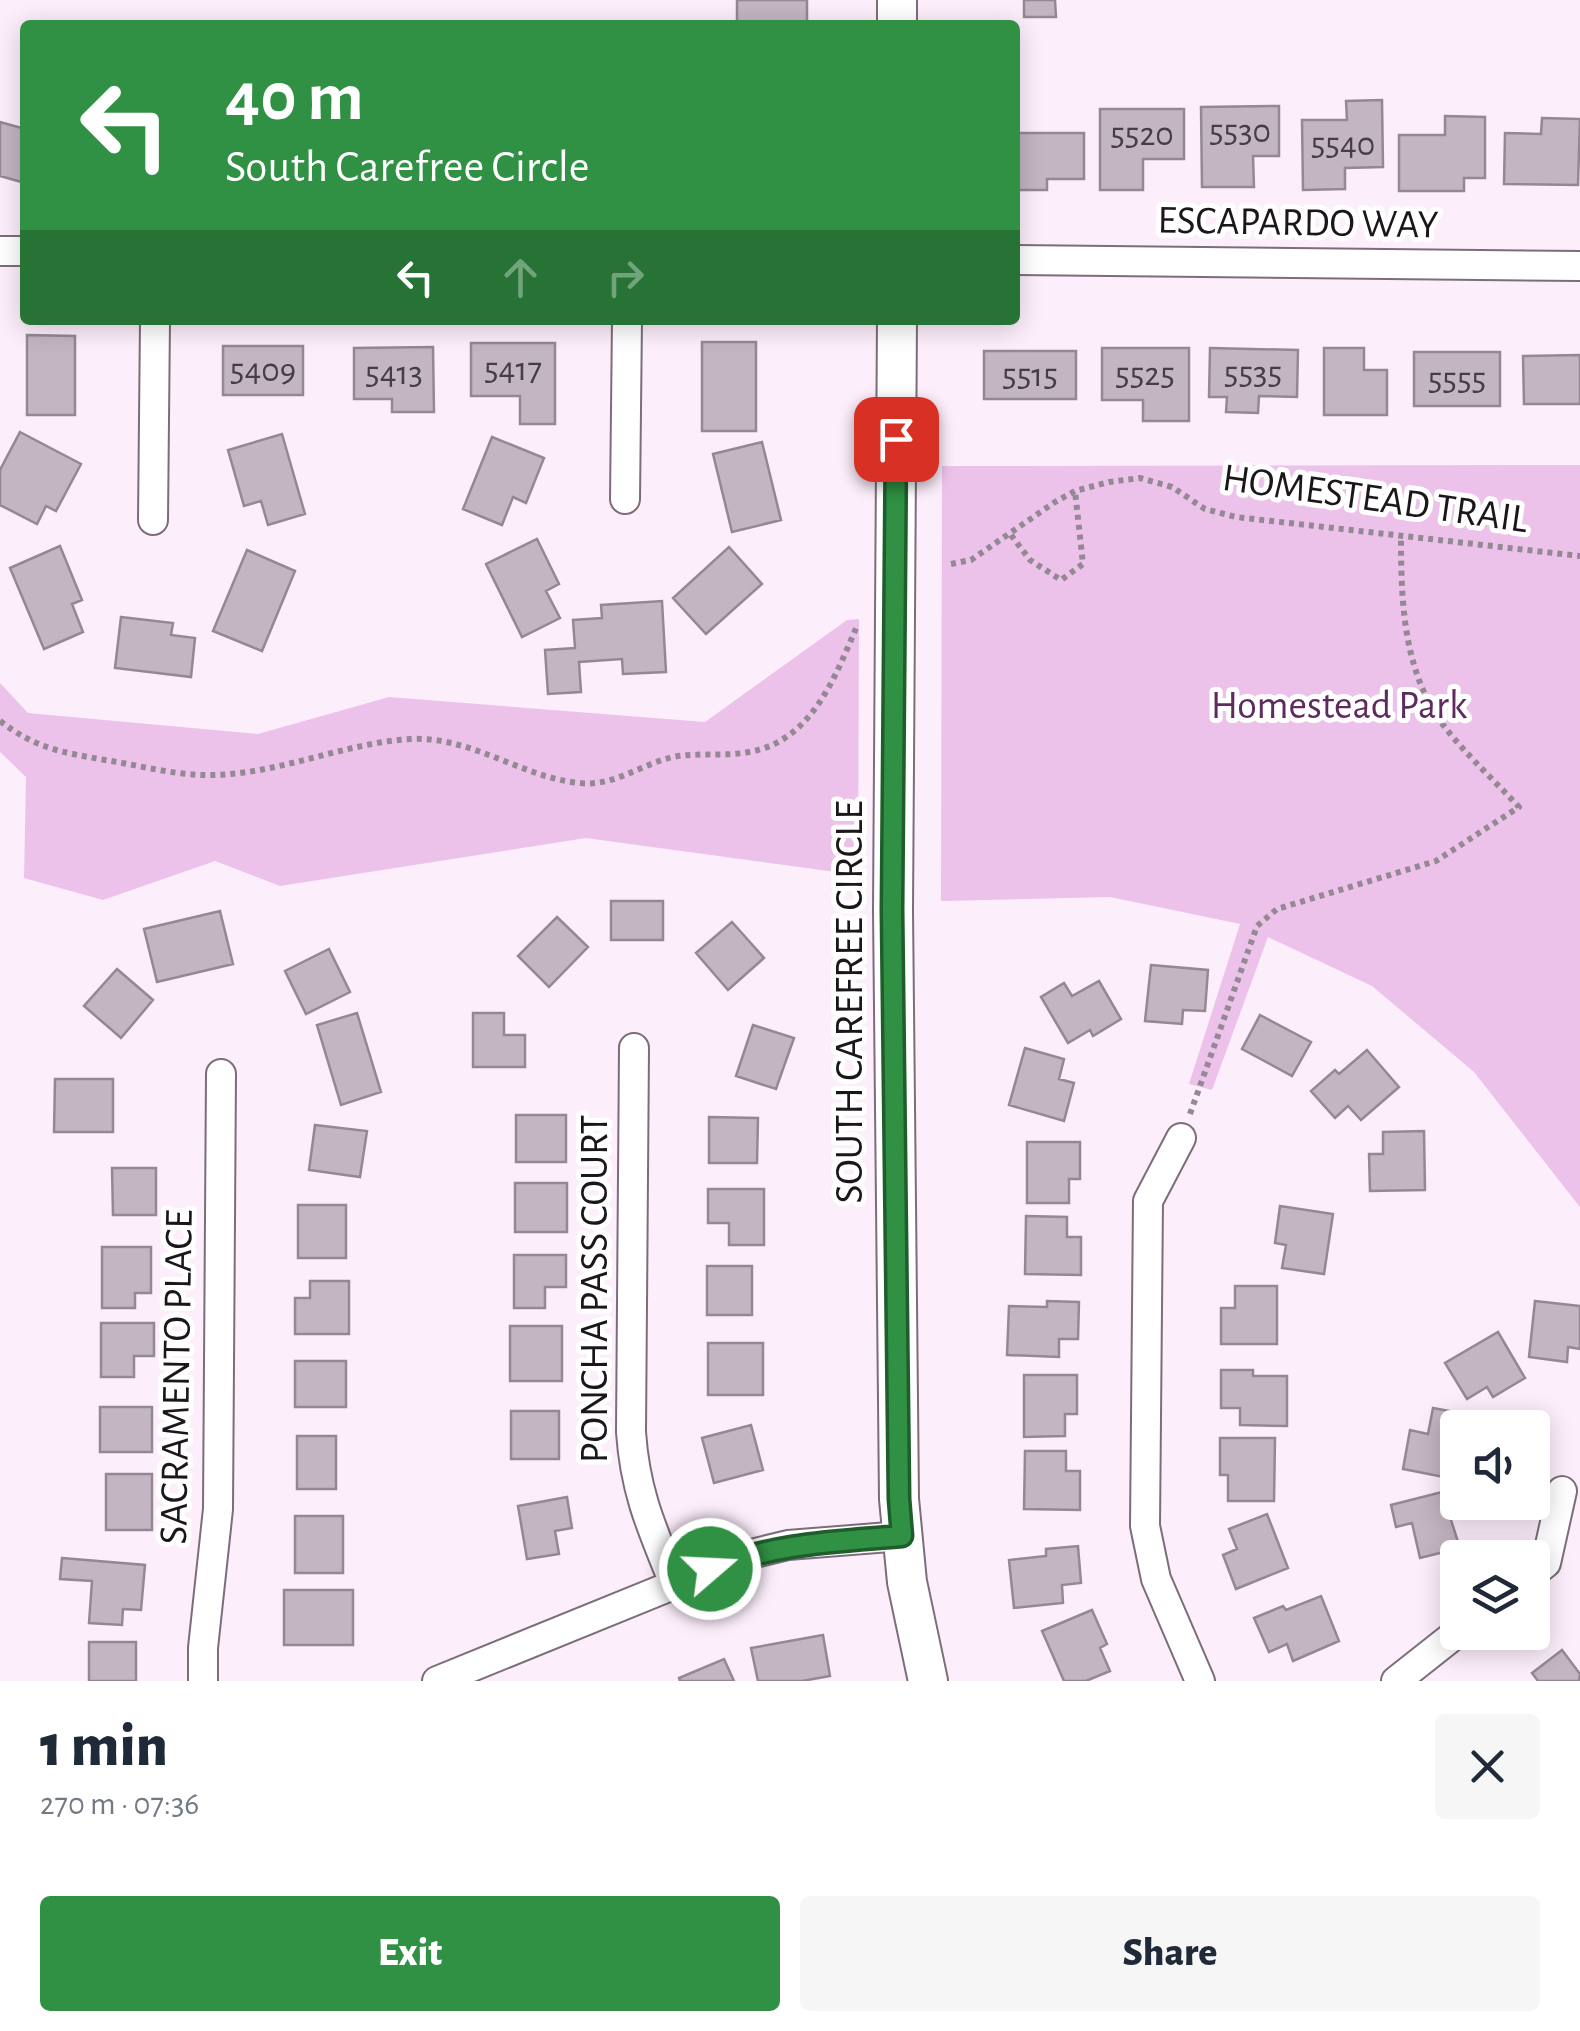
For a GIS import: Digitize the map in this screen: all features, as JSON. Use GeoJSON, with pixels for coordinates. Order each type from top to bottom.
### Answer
{"type":"FeatureCollection","features":[{"type":"Feature","properties":{"kind":"main road","name":"SOUTH CAREFREE CIRCLE"},"geometry":{"type":"LineString","coordinates":[[897,325],[892,910],[899,1499],[906,1582],[928,1681]]}},
{"type":"Feature","properties":{"kind":"street","name":"ESCAPARDO WAY"},"geometry":{"type":"LineString","coordinates":[[1020,260],[1580,266]]}},
{"type":"Feature","properties":{"kind":"street"},"geometry":{"type":"LineString","coordinates":[[154,520],[155,325]]}},
{"type":"Feature","properties":{"kind":"street"},"geometry":{"type":"LineString","coordinates":[[625,499],[627,325]]}},
{"type":"Feature","properties":{"kind":"street","name":"PONCHA PASS COURT"},"geometry":{"type":"LineString","coordinates":[[634,1048],[634,1468],[640,1500],[674,1583]]}},
{"type":"Feature","properties":{"kind":"street","name":"SACRAMENTO PLACE"},"geometry":{"type":"LineString","coordinates":[[203,1681],[218,1509],[222,1074]]}},
{"type":"Feature","properties":{"kind":"street"},"geometry":{"type":"LineString","coordinates":[[1181,1138],[1148,1202],[1145,1526],[1156,1579],[1200,1681]]}},
{"type":"Feature","properties":{"kind":"street"},"geometry":{"type":"LineString","coordinates":[[1550,1546],[1562,1491]]}},
{"type":"Feature","properties":{"kind":"street"},"geometry":{"type":"LineString","coordinates":[[437,1681],[747,1555],[788,1545],[902,1536]]}},
{"type":"Feature","properties":{"kind":"street"},"geometry":{"type":"LineString","coordinates":[[1396,1681],[1440,1646]]}},
{"type":"Feature","properties":{"kind":"path","name":"HOMESTEAD TRAIL"},"geometry":{"type":"LineString","coordinates":[[951,564],[972,560],[1076,491],[1140,478],[1172,487],[1205,509],[1236,517],[1580,556]]}},
{"type":"Feature","properties":{"kind":"path"},"geometry":{"type":"LineString","coordinates":[[1011,535],[1030,560],[1061,580],[1083,564],[1076,491]]}},
{"type":"Feature","properties":{"kind":"path"},"geometry":{"type":"LineString","coordinates":[[1181,1138],[1257,926],[1277,909],[1436,861],[1519,807],[1440,721],[1414,669],[1400,602],[1401,537]]}},
{"type":"Feature","properties":{"kind":"path"},"geometry":{"type":"LineString","coordinates":[[0,722],[28,742],[61,752],[202,775],[274,767],[396,740],[428,738],[580,784],[610,782],[668,758],[695,753],[750,752],[798,729],[814,712],[835,677],[857,626]]}},
{"type":"Feature","properties":{"kind":"green space","name":"Homestead Park"},"geometry":{"type":"Polygon","coordinates":[[[1580,465],[1580,1207],[1474,1072],[1372,986],[1268,937],[1212,1090],[1189,1084],[1240,924],[1110,897],[941,901],[942,466],[1580,465]]]}},
{"type":"Feature","properties":{"kind":"green space"},"geometry":{"type":"Polygon","coordinates":[[[859,619],[858,875],[586,838],[280,886],[215,861],[103,900],[24,878],[26,777],[0,752],[0,683],[28,713],[258,734],[389,697],[705,722],[847,620],[859,619]]]}},
{"type":"Feature","properties":{"kind":"building"},"geometry":{"type":"Polygon","coordinates":[[[737,0],[807,0],[807,20],[737,20],[737,0]]]}},
{"type":"Feature","properties":{"kind":"building"},"geometry":{"type":"Polygon","coordinates":[[[1024,0],[1055,0],[1056,17],[1024,17],[1024,0]]]}},
{"type":"Feature","properties":{"kind":"building"},"geometry":{"type":"Polygon","coordinates":[[[1382,100],[1383,167],[1345,168],[1345,189],[1303,190],[1302,120],[1347,120],[1346,101],[1382,100]]]}},
{"type":"Feature","properties":{"kind":"building"},"geometry":{"type":"Polygon","coordinates":[[[1279,106],[1279,156],[1253,156],[1254,187],[1202,187],[1201,107],[1279,106]]]}},
{"type":"Feature","properties":{"kind":"building"},"geometry":{"type":"Polygon","coordinates":[[[1100,109],[1184,109],[1184,159],[1143,159],[1143,190],[1100,190],[1100,109]]]}},
{"type":"Feature","properties":{"kind":"building"},"geometry":{"type":"Polygon","coordinates":[[[1445,116],[1485,117],[1485,178],[1464,178],[1464,191],[1399,191],[1399,135],[1445,135],[1445,116]]]}},
{"type":"Feature","properties":{"kind":"building"},"geometry":{"type":"Polygon","coordinates":[[[1542,118],[1580,119],[1578,185],[1504,184],[1505,133],[1541,134],[1542,118]]]}},
{"type":"Feature","properties":{"kind":"building"},"geometry":{"type":"Polygon","coordinates":[[[0,122],[20,128],[20,182],[0,176],[0,122]]]}},
{"type":"Feature","properties":{"kind":"building"},"geometry":{"type":"Polygon","coordinates":[[[1020,133],[1084,133],[1084,179],[1047,179],[1047,190],[1020,190],[1020,133]]]}},
{"type":"Feature","properties":{"kind":"building"},"geometry":{"type":"Polygon","coordinates":[[[27,335],[75,336],[75,415],[27,415],[27,335]]]}},
{"type":"Feature","properties":{"kind":"building"},"geometry":{"type":"Polygon","coordinates":[[[702,342],[756,342],[756,431],[702,431],[702,342]]]}},
{"type":"Feature","properties":{"kind":"building"},"geometry":{"type":"Polygon","coordinates":[[[471,343],[555,343],[555,424],[520,424],[520,396],[471,396],[471,343]]]}},
{"type":"Feature","properties":{"kind":"building"},"geometry":{"type":"Polygon","coordinates":[[[223,346],[303,346],[303,395],[223,395],[223,346]]]}},
{"type":"Feature","properties":{"kind":"building"},"geometry":{"type":"Polygon","coordinates":[[[433,347],[434,412],[392,412],[392,399],[354,399],[354,348],[433,347]]]}},
{"type":"Feature","properties":{"kind":"building"},"geometry":{"type":"Polygon","coordinates":[[[1102,348],[1189,348],[1189,421],[1143,421],[1143,400],[1102,400],[1102,348]]]}},
{"type":"Feature","properties":{"kind":"building"},"geometry":{"type":"Polygon","coordinates":[[[1210,348],[1298,350],[1297,397],[1259,396],[1258,413],[1226,412],[1227,397],[1209,397],[1210,348]]]}},
{"type":"Feature","properties":{"kind":"building"},"geometry":{"type":"Polygon","coordinates":[[[1324,348],[1364,348],[1364,370],[1387,370],[1387,415],[1324,415],[1324,348]]]}},
{"type":"Feature","properties":{"kind":"building"},"geometry":{"type":"Polygon","coordinates":[[[984,351],[1076,351],[1076,399],[984,399],[984,351]]]}},
{"type":"Feature","properties":{"kind":"building"},"geometry":{"type":"Polygon","coordinates":[[[1414,352],[1500,352],[1500,406],[1414,406],[1414,352]]]}},
{"type":"Feature","properties":{"kind":"building"},"geometry":{"type":"Polygon","coordinates":[[[1580,355],[1580,404],[1524,404],[1523,356],[1580,355]]]}},
{"type":"Feature","properties":{"kind":"building"},"geometry":{"type":"Polygon","coordinates":[[[20,432],[81,464],[56,511],[46,506],[37,524],[0,505],[0,470],[20,432]]]}},
{"type":"Feature","properties":{"kind":"building"},"geometry":{"type":"Polygon","coordinates":[[[282,434],[305,514],[268,525],[261,501],[244,506],[228,450],[282,434]]]}},
{"type":"Feature","properties":{"kind":"building"},"geometry":{"type":"Polygon","coordinates":[[[492,437],[544,458],[526,503],[513,497],[502,525],[463,509],[492,437]]]}},
{"type":"Feature","properties":{"kind":"building"},"geometry":{"type":"Polygon","coordinates":[[[762,442],[781,520],[732,532],[713,454],[762,442]]]}},
{"type":"Feature","properties":{"kind":"building"},"geometry":{"type":"Polygon","coordinates":[[[537,539],[559,584],[546,591],[560,618],[522,637],[486,564],[537,539]]]}},
{"type":"Feature","properties":{"kind":"building"},"geometry":{"type":"Polygon","coordinates":[[[60,546],[82,600],[72,604],[83,632],[44,649],[10,568],[60,546]]]}},
{"type":"Feature","properties":{"kind":"building"},"geometry":{"type":"Polygon","coordinates":[[[729,547],[762,584],[706,634],[673,598],[729,547]]]}},
{"type":"Feature","properties":{"kind":"building"},"geometry":{"type":"Polygon","coordinates":[[[247,550],[295,571],[262,651],[213,631],[247,550]]]}},
{"type":"Feature","properties":{"kind":"building"},"geometry":{"type":"Polygon","coordinates":[[[662,601],[666,672],[623,674],[622,659],[579,662],[581,692],[548,694],[545,650],[575,648],[573,620],[602,618],[601,605],[662,601]]]}},
{"type":"Feature","properties":{"kind":"building"},"geometry":{"type":"Polygon","coordinates":[[[121,617],[173,623],[171,635],[195,638],[191,677],[115,668],[121,617]]]}},
{"type":"Feature","properties":{"kind":"building"},"geometry":{"type":"Polygon","coordinates":[[[611,901],[663,901],[663,940],[611,940],[611,901]]]}},
{"type":"Feature","properties":{"kind":"building"},"geometry":{"type":"Polygon","coordinates":[[[220,911],[233,964],[157,982],[144,929],[220,911]]]}},
{"type":"Feature","properties":{"kind":"building"},"geometry":{"type":"Polygon","coordinates":[[[557,917],[588,947],[549,987],[518,956],[557,917]]]}},
{"type":"Feature","properties":{"kind":"building"},"geometry":{"type":"Polygon","coordinates":[[[732,922],[764,958],[728,990],[696,953],[732,922]]]}},
{"type":"Feature","properties":{"kind":"building"},"geometry":{"type":"Polygon","coordinates":[[[329,949],[350,992],[306,1014],[285,971],[329,949]]]}},
{"type":"Feature","properties":{"kind":"building"},"geometry":{"type":"Polygon","coordinates":[[[1151,965],[1208,970],[1205,1011],[1183,1010],[1182,1024],[1145,1021],[1151,965]]]}},
{"type":"Feature","properties":{"kind":"building"},"geometry":{"type":"Polygon","coordinates":[[[117,969],[153,1000],[121,1038],[84,1006],[117,969]]]}},
{"type":"Feature","properties":{"kind":"building"},"geometry":{"type":"Polygon","coordinates":[[[1099,981],[1121,1019],[1093,1036],[1090,1030],[1068,1043],[1041,997],[1064,983],[1072,996],[1099,981]]]}},
{"type":"Feature","properties":{"kind":"building"},"geometry":{"type":"Polygon","coordinates":[[[357,1013],[381,1092],[341,1105],[317,1025],[357,1013]]]}},
{"type":"Feature","properties":{"kind":"building"},"geometry":{"type":"Polygon","coordinates":[[[473,1013],[504,1013],[504,1035],[525,1035],[525,1067],[473,1067],[473,1013]]]}},
{"type":"Feature","properties":{"kind":"building"},"geometry":{"type":"Polygon","coordinates":[[[1260,1015],[1311,1042],[1292,1076],[1242,1049],[1260,1015]]]}},
{"type":"Feature","properties":{"kind":"building"},"geometry":{"type":"Polygon","coordinates":[[[753,1025],[794,1038],[776,1089],[736,1076],[753,1025]]]}},
{"type":"Feature","properties":{"kind":"building"},"geometry":{"type":"Polygon","coordinates":[[[1025,1048],[1064,1059],[1059,1079],[1074,1083],[1064,1121],[1009,1105],[1025,1048]]]}},
{"type":"Feature","properties":{"kind":"building"},"geometry":{"type":"Polygon","coordinates":[[[1367,1050],[1399,1087],[1361,1120],[1348,1106],[1335,1118],[1311,1091],[1367,1050]]]}},
{"type":"Feature","properties":{"kind":"building"},"geometry":{"type":"Polygon","coordinates":[[[55,1079],[113,1079],[113,1132],[54,1132],[55,1079]]]}},
{"type":"Feature","properties":{"kind":"building"},"geometry":{"type":"Polygon","coordinates":[[[516,1115],[566,1115],[566,1162],[516,1162],[516,1115]]]}},
{"type":"Feature","properties":{"kind":"building"},"geometry":{"type":"Polygon","coordinates":[[[709,1117],[758,1118],[757,1163],[709,1163],[709,1117]]]}},
{"type":"Feature","properties":{"kind":"building"},"geometry":{"type":"Polygon","coordinates":[[[315,1125],[367,1131],[360,1177],[309,1170],[315,1125]]]}},
{"type":"Feature","properties":{"kind":"building"},"geometry":{"type":"Polygon","coordinates":[[[1424,1131],[1425,1190],[1370,1191],[1369,1154],[1383,1154],[1383,1132],[1424,1131]]]}},
{"type":"Feature","properties":{"kind":"building"},"geometry":{"type":"Polygon","coordinates":[[[1027,1142],[1080,1142],[1080,1179],[1069,1179],[1069,1203],[1027,1203],[1027,1142]]]}},
{"type":"Feature","properties":{"kind":"building"},"geometry":{"type":"Polygon","coordinates":[[[112,1168],[156,1168],[156,1215],[113,1215],[112,1168]]]}},
{"type":"Feature","properties":{"kind":"building"},"geometry":{"type":"Polygon","coordinates":[[[515,1183],[567,1183],[567,1232],[515,1232],[515,1183]]]}},
{"type":"Feature","properties":{"kind":"building"},"geometry":{"type":"Polygon","coordinates":[[[708,1189],[764,1189],[764,1245],[729,1245],[729,1223],[708,1223],[708,1189]]]}},
{"type":"Feature","properties":{"kind":"building"},"geometry":{"type":"Polygon","coordinates":[[[298,1205],[346,1205],[346,1258],[298,1258],[298,1205]]]}},
{"type":"Feature","properties":{"kind":"building"},"geometry":{"type":"Polygon","coordinates":[[[1280,1206],[1333,1214],[1324,1274],[1282,1268],[1286,1245],[1275,1243],[1280,1206]]]}},
{"type":"Feature","properties":{"kind":"building"},"geometry":{"type":"Polygon","coordinates":[[[1026,1216],[1067,1217],[1067,1237],[1081,1237],[1081,1275],[1025,1274],[1026,1216]]]}},
{"type":"Feature","properties":{"kind":"building"},"geometry":{"type":"Polygon","coordinates":[[[102,1247],[151,1247],[151,1293],[135,1293],[135,1308],[102,1308],[102,1247]]]}},
{"type":"Feature","properties":{"kind":"building"},"geometry":{"type":"Polygon","coordinates":[[[514,1255],[566,1255],[566,1287],[545,1287],[545,1308],[514,1308],[514,1255]]]}},
{"type":"Feature","properties":{"kind":"building"},"geometry":{"type":"Polygon","coordinates":[[[707,1266],[752,1266],[752,1315],[707,1315],[707,1266]]]}},
{"type":"Feature","properties":{"kind":"building"},"geometry":{"type":"Polygon","coordinates":[[[310,1281],[349,1281],[349,1334],[295,1334],[295,1298],[310,1298],[310,1281]]]}},
{"type":"Feature","properties":{"kind":"building"},"geometry":{"type":"Polygon","coordinates":[[[1235,1286],[1277,1286],[1277,1344],[1221,1344],[1221,1308],[1235,1308],[1235,1286]]]}},
{"type":"Feature","properties":{"kind":"building"},"geometry":{"type":"Polygon","coordinates":[[[1047,1301],[1079,1302],[1078,1339],[1059,1339],[1059,1357],[1007,1355],[1009,1306],[1047,1307],[1047,1301]]]}},
{"type":"Feature","properties":{"kind":"building"},"geometry":{"type":"Polygon","coordinates":[[[1535,1301],[1580,1306],[1580,1349],[1568,1347],[1567,1362],[1529,1357],[1535,1301]]]}},
{"type":"Feature","properties":{"kind":"building"},"geometry":{"type":"Polygon","coordinates":[[[101,1323],[154,1323],[154,1356],[134,1356],[134,1377],[101,1377],[101,1323]]]}},
{"type":"Feature","properties":{"kind":"building"},"geometry":{"type":"Polygon","coordinates":[[[510,1326],[562,1326],[562,1381],[510,1381],[510,1326]]]}},
{"type":"Feature","properties":{"kind":"building"},"geometry":{"type":"Polygon","coordinates":[[[1498,1332],[1525,1378],[1493,1397],[1487,1387],[1467,1399],[1445,1363],[1498,1332]]]}},
{"type":"Feature","properties":{"kind":"building"},"geometry":{"type":"Polygon","coordinates":[[[708,1343],[763,1343],[763,1395],[708,1395],[708,1343]]]}},
{"type":"Feature","properties":{"kind":"building"},"geometry":{"type":"Polygon","coordinates":[[[295,1361],[346,1361],[346,1407],[295,1407],[295,1361]]]}},
{"type":"Feature","properties":{"kind":"building"},"geometry":{"type":"Polygon","coordinates":[[[1221,1370],[1253,1370],[1253,1376],[1287,1376],[1287,1426],[1240,1425],[1240,1408],[1221,1408],[1221,1370]]]}},
{"type":"Feature","properties":{"kind":"building"},"geometry":{"type":"Polygon","coordinates":[[[1024,1375],[1077,1375],[1077,1414],[1065,1414],[1065,1436],[1024,1437],[1024,1375]]]}},
{"type":"Feature","properties":{"kind":"building"},"geometry":{"type":"Polygon","coordinates":[[[100,1407],[152,1407],[152,1452],[100,1452],[100,1407]]]}},
{"type":"Feature","properties":{"kind":"building"},"geometry":{"type":"Polygon","coordinates":[[[1433,1408],[1444,1410],[1440,1410],[1440,1476],[1403,1469],[1410,1430],[1428,1434],[1433,1408]]]}},
{"type":"Feature","properties":{"kind":"building"},"geometry":{"type":"Polygon","coordinates":[[[511,1411],[559,1411],[559,1459],[511,1459],[511,1411]]]}},
{"type":"Feature","properties":{"kind":"building"},"geometry":{"type":"Polygon","coordinates":[[[751,1425],[763,1470],[714,1483],[702,1438],[751,1425]]]}},
{"type":"Feature","properties":{"kind":"building"},"geometry":{"type":"Polygon","coordinates":[[[297,1436],[336,1436],[336,1489],[297,1489],[297,1436]]]}},
{"type":"Feature","properties":{"kind":"building"},"geometry":{"type":"Polygon","coordinates":[[[1220,1438],[1275,1438],[1274,1501],[1228,1501],[1228,1475],[1220,1475],[1220,1438]]]}},
{"type":"Feature","properties":{"kind":"building"},"geometry":{"type":"Polygon","coordinates":[[[1025,1451],[1066,1451],[1066,1471],[1080,1471],[1080,1510],[1024,1509],[1025,1451]]]}},
{"type":"Feature","properties":{"kind":"building"},"geometry":{"type":"Polygon","coordinates":[[[106,1474],[152,1474],[152,1530],[106,1530],[106,1474]]]}},
{"type":"Feature","properties":{"kind":"building"},"geometry":{"type":"Polygon","coordinates":[[[1440,1493],[1440,1520],[1451,1520],[1457,1540],[1440,1540],[1440,1553],[1420,1558],[1412,1523],[1396,1527],[1391,1505],[1440,1493]]]}},
{"type":"Feature","properties":{"kind":"building"},"geometry":{"type":"Polygon","coordinates":[[[567,1497],[572,1528],[555,1531],[559,1554],[527,1559],[518,1506],[567,1497]]]}},
{"type":"Feature","properties":{"kind":"building"},"geometry":{"type":"Polygon","coordinates":[[[1267,1514],[1288,1568],[1236,1589],[1223,1555],[1237,1549],[1229,1529],[1267,1514]]]}},
{"type":"Feature","properties":{"kind":"building"},"geometry":{"type":"Polygon","coordinates":[[[295,1516],[343,1516],[343,1573],[295,1573],[295,1516]]]}},
{"type":"Feature","properties":{"kind":"building"},"geometry":{"type":"Polygon","coordinates":[[[1078,1546],[1081,1583],[1062,1585],[1063,1603],[1014,1608],[1009,1560],[1046,1556],[1046,1549],[1078,1546]]]}},
{"type":"Feature","properties":{"kind":"building"},"geometry":{"type":"Polygon","coordinates":[[[62,1558],[145,1565],[141,1610],[123,1609],[122,1625],[89,1623],[92,1581],[60,1579],[62,1558]]]}},
{"type":"Feature","properties":{"kind":"building"},"geometry":{"type":"Polygon","coordinates":[[[284,1590],[353,1590],[353,1645],[284,1645],[284,1590]]]}},
{"type":"Feature","properties":{"kind":"building"},"geometry":{"type":"Polygon","coordinates":[[[1321,1596],[1339,1641],[1293,1661],[1287,1644],[1269,1652],[1254,1618],[1321,1596]]]}},
{"type":"Feature","properties":{"kind":"building"},"geometry":{"type":"Polygon","coordinates":[[[1092,1610],[1107,1644],[1100,1648],[1110,1671],[1086,1681],[1064,1681],[1042,1631],[1092,1610]]]}},
{"type":"Feature","properties":{"kind":"building"},"geometry":{"type":"Polygon","coordinates":[[[823,1635],[830,1676],[802,1681],[758,1681],[751,1648],[823,1635]]]}},
{"type":"Feature","properties":{"kind":"building"},"geometry":{"type":"Polygon","coordinates":[[[89,1642],[136,1642],[136,1681],[89,1681],[89,1642]]]}},
{"type":"Feature","properties":{"kind":"building"},"geometry":{"type":"Polygon","coordinates":[[[1562,1650],[1580,1674],[1579,1681],[1538,1681],[1532,1673],[1562,1650]]]}},
{"type":"Feature","properties":{"kind":"building"},"geometry":{"type":"Polygon","coordinates":[[[724,1659],[734,1681],[680,1681],[679,1678],[724,1659]]]}},
{"type":"Feature","properties":{"kind":"route"},"geometry":{"type":"LineString","coordinates":[[710,1569],[788,1545],[902,1536],[892,910],[896,439]]}}]}
